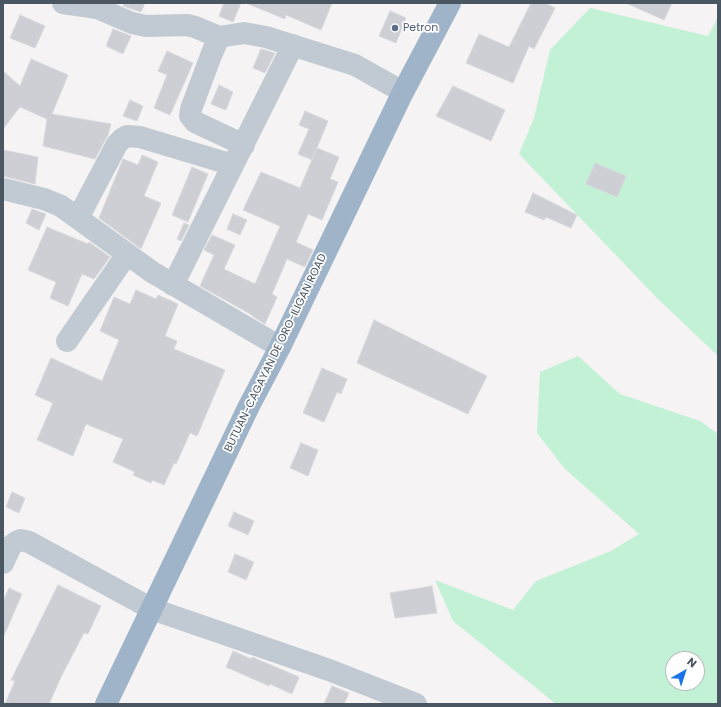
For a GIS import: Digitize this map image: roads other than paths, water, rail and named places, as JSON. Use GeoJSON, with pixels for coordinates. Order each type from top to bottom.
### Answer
{"type":"FeatureCollection","features":[{"type":"Feature","properties":{"kind":"highway","name":"BUTUAN-CAGAYAN DE ORO-ILIGAN ROAD"},"geometry":{"type":"LineString","coordinates":[[106,704],[249,406],[280,347],[403,92],[450,3]]}},
{"type":"Feature","properties":{"kind":"street"},"geometry":{"type":"LineString","coordinates":[[63,3],[97,8],[132,23],[146,26],[187,25],[196,26],[219,37],[244,33],[266,37],[355,65],[403,92]]}},
{"type":"Feature","properties":{"kind":"street"},"geometry":{"type":"LineString","coordinates":[[219,37],[191,109],[190,116],[195,122],[244,145]]}},
{"type":"Feature","properties":{"kind":"street"},"geometry":{"type":"LineString","coordinates":[[173,285],[244,145],[292,45]]}},
{"type":"Feature","properties":{"kind":"street"},"geometry":{"type":"LineString","coordinates":[[78,218],[117,144],[122,138],[127,136],[140,137],[234,165]]}},
{"type":"Feature","properties":{"kind":"street"},"geometry":{"type":"LineString","coordinates":[[3,189],[44,198],[61,206],[152,272],[280,347]]}},
{"type":"Feature","properties":{"kind":"street"},"geometry":{"type":"LineString","coordinates":[[67,341],[127,254]]}},
{"type":"Feature","properties":{"kind":"street"},"geometry":{"type":"LineString","coordinates":[[3,563],[11,546],[21,540],[29,542],[152,609],[329,670],[416,704]]}},
{"type":"Feature","properties":{"kind":"place","name":"Petron"},"geometry":{"type":"Point","coordinates":[395,28]}}]}
